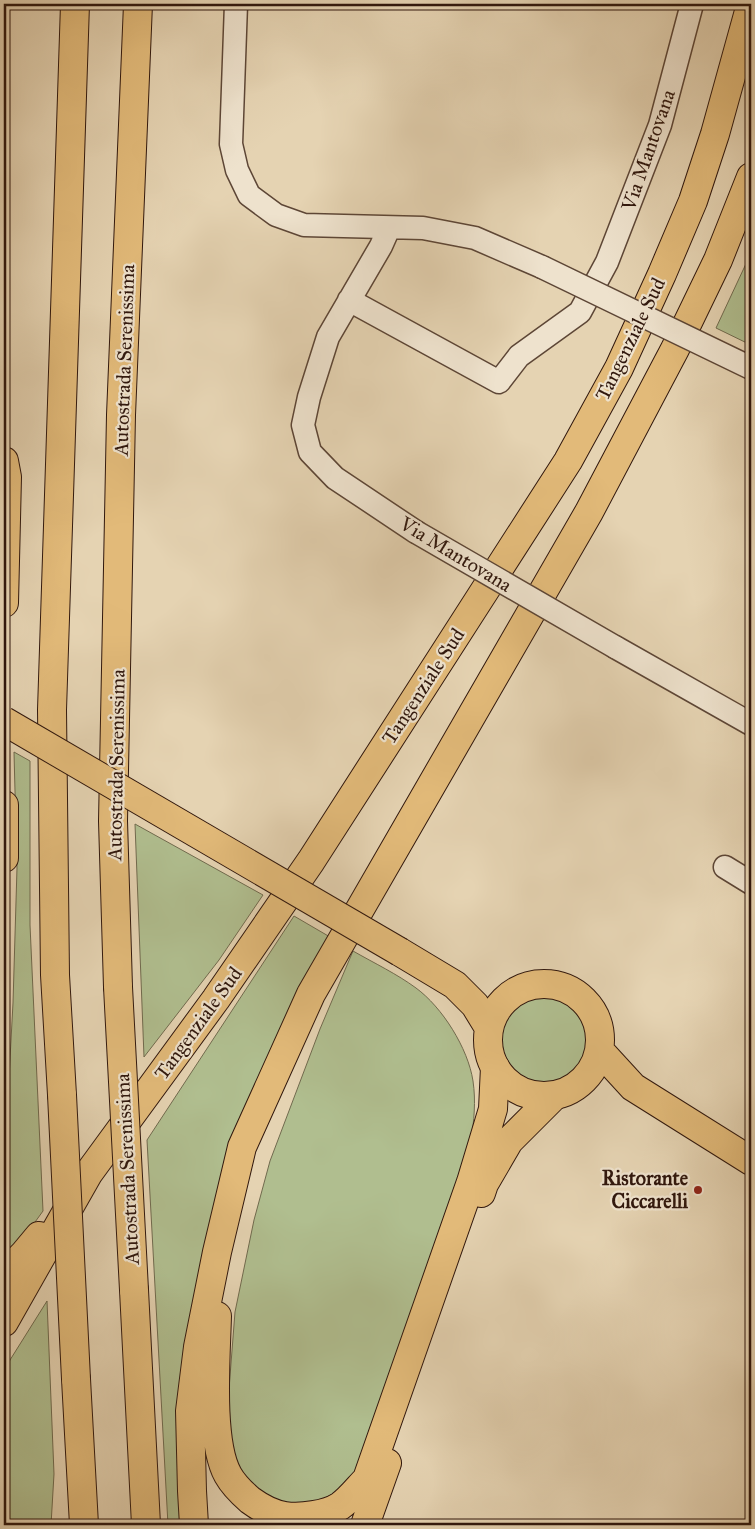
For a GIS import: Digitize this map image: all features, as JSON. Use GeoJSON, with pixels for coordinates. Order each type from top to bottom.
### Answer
{"type":"FeatureCollection","features":[{"type":"Feature","properties":{"kind":"main road"},"geometry":{"type":"LineString","coordinates":[[74,4],[52,710],[55,975],[84,1525]]}},
{"type":"Feature","properties":{"kind":"main road","name":"Autostrada Serenissima"},"geometry":{"type":"LineString","coordinates":[[138,4],[121,415],[114,822],[118,987],[146,1525]]}},
{"type":"Feature","properties":{"kind":"main road"},"geometry":{"type":"LineString","coordinates":[[732,77],[740,4]]}},
{"type":"Feature","properties":{"kind":"main road","name":"Tangenziale Sud"},"geometry":{"type":"LineString","coordinates":[[4,1322],[88,1174],[216,999],[311,861],[568,460],[618,368],[662,274],[693,201],[732,77],[751,4]]}},
{"type":"Feature","properties":{"kind":"main road"},"geometry":{"type":"LineString","coordinates":[[194,1525],[190,1411],[198,1347],[217,1252],[242,1147],[311,994],[589,512],[675,349],[718,260],[751,177]]}},
{"type":"Feature","properties":{"kind":"main road"},"geometry":{"type":"LineString","coordinates":[[718,260],[751,207]]}},
{"type":"Feature","properties":{"kind":"main road"},"geometry":{"type":"LineString","coordinates":[[4,461],[6,477],[4,604]]}},
{"type":"Feature","properties":{"kind":"main road"},"geometry":{"type":"LineString","coordinates":[[4,721],[455,985],[482,993],[511,995]]}},
{"type":"Feature","properties":{"kind":"main road"},"geometry":{"type":"LineString","coordinates":[[4,805],[4,858]]}},
{"type":"Feature","properties":{"kind":"main road"},"geometry":{"type":"LineString","coordinates":[[536,984],[549,984],[562,986],[574,992],[585,1001],[596,1018],[601,1038],[596,1064],[579,1085],[567,1092],[554,1096],[541,1097],[527,1094],[509,1083],[495,1067],[490,1055],[488,1042],[489,1028],[501,1004],[511,995],[523,988],[536,984]]}},
{"type":"Feature","properties":{"kind":"main road"},"geometry":{"type":"LineString","coordinates":[[455,985],[475,1006],[489,1028]]}},
{"type":"Feature","properties":{"kind":"main road"},"geometry":{"type":"LineString","coordinates":[[600,1051],[633,1087],[751,1161]]}},
{"type":"Feature","properties":{"kind":"main road"},"geometry":{"type":"LineString","coordinates":[[217,1252],[216,1419],[220,1452],[227,1474],[243,1494],[261,1508],[277,1515],[312,1516],[340,1506],[367,1479],[474,1173],[493,1108],[495,1067]]}},
{"type":"Feature","properties":{"kind":"main road"},"geometry":{"type":"LineString","coordinates":[[588,1076],[633,1087]]}},
{"type":"Feature","properties":{"kind":"main road"},"geometry":{"type":"LineString","coordinates":[[365,1525],[484,1184],[508,1141],[554,1096]]}},
{"type":"Feature","properties":{"kind":"main road"},"geometry":{"type":"LineString","coordinates":[[4,1274],[24,1254],[88,1174]]}},
{"type":"Feature","properties":{"kind":"street"},"geometry":{"type":"LineString","coordinates":[[236,4],[231,144],[237,170],[249,194],[276,215],[304,225],[423,228],[475,238],[542,267],[751,368]]}},
{"type":"Feature","properties":{"kind":"street","name":"Via Mantovana"},"geometry":{"type":"LineString","coordinates":[[349,300],[499,382],[518,356],[580,312],[607,262],[660,125],[692,4]]}},
{"type":"Feature","properties":{"kind":"street","name":"Via Mantovana"},"geometry":{"type":"LineString","coordinates":[[389,228],[381,246],[328,337],[309,397],[303,425],[310,452],[335,478],[416,532],[751,724]]}},
{"type":"Feature","properties":{"kind":"street"},"geometry":{"type":"LineString","coordinates":[[725,867],[751,883]]}},
{"type":"Feature","properties":{"kind":"green space"},"geometry":{"type":"Polygon","coordinates":[[[751,253],[751,345],[716,328],[751,253]]]}},
{"type":"Feature","properties":{"kind":"green space"},"geometry":{"type":"Polygon","coordinates":[[[14,752],[30,761],[30,925],[43,1211],[25,1236],[4,1256],[4,1132],[7,1115],[13,1003],[17,868],[14,752]]]}},
{"type":"Feature","properties":{"kind":"green space"},"geometry":{"type":"Polygon","coordinates":[[[135,824],[263,895],[219,960],[144,1057],[135,824]]]}},
{"type":"Feature","properties":{"kind":"green space"},"geometry":{"type":"Polygon","coordinates":[[[294,916],[330,937],[248,1105],[185,1525],[168,1525],[147,1140],[294,916]]]}},
{"type":"Feature","properties":{"kind":"green space"},"geometry":{"type":"Polygon","coordinates":[[[353,951],[416,988],[426,996],[444,1017],[460,1042],[470,1068],[474,1096],[473,1126],[471,1141],[360,1468],[344,1488],[317,1502],[287,1504],[268,1497],[247,1479],[234,1464],[228,1402],[235,1312],[254,1220],[270,1161],[320,1029],[353,951]]]}},
{"type":"Feature","properties":{"kind":"green space"},"geometry":{"type":"Polygon","coordinates":[[[544,994],[561,997],[576,1007],[586,1022],[589,1039],[586,1056],[576,1071],[561,1081],[544,1084],[527,1081],[512,1071],[502,1056],[499,1039],[502,1022],[512,1007],[527,997],[544,994]]]}},
{"type":"Feature","properties":{"kind":"green space"},"geometry":{"type":"Polygon","coordinates":[[[47,1301],[54,1474],[51,1525],[4,1525],[4,1373],[10,1360],[47,1301]]]}},
{"type":"Feature","properties":{"kind":"place","name":"Ristorante Ciccarelli"},"geometry":{"type":"Point","coordinates":[698,1190]}}]}
